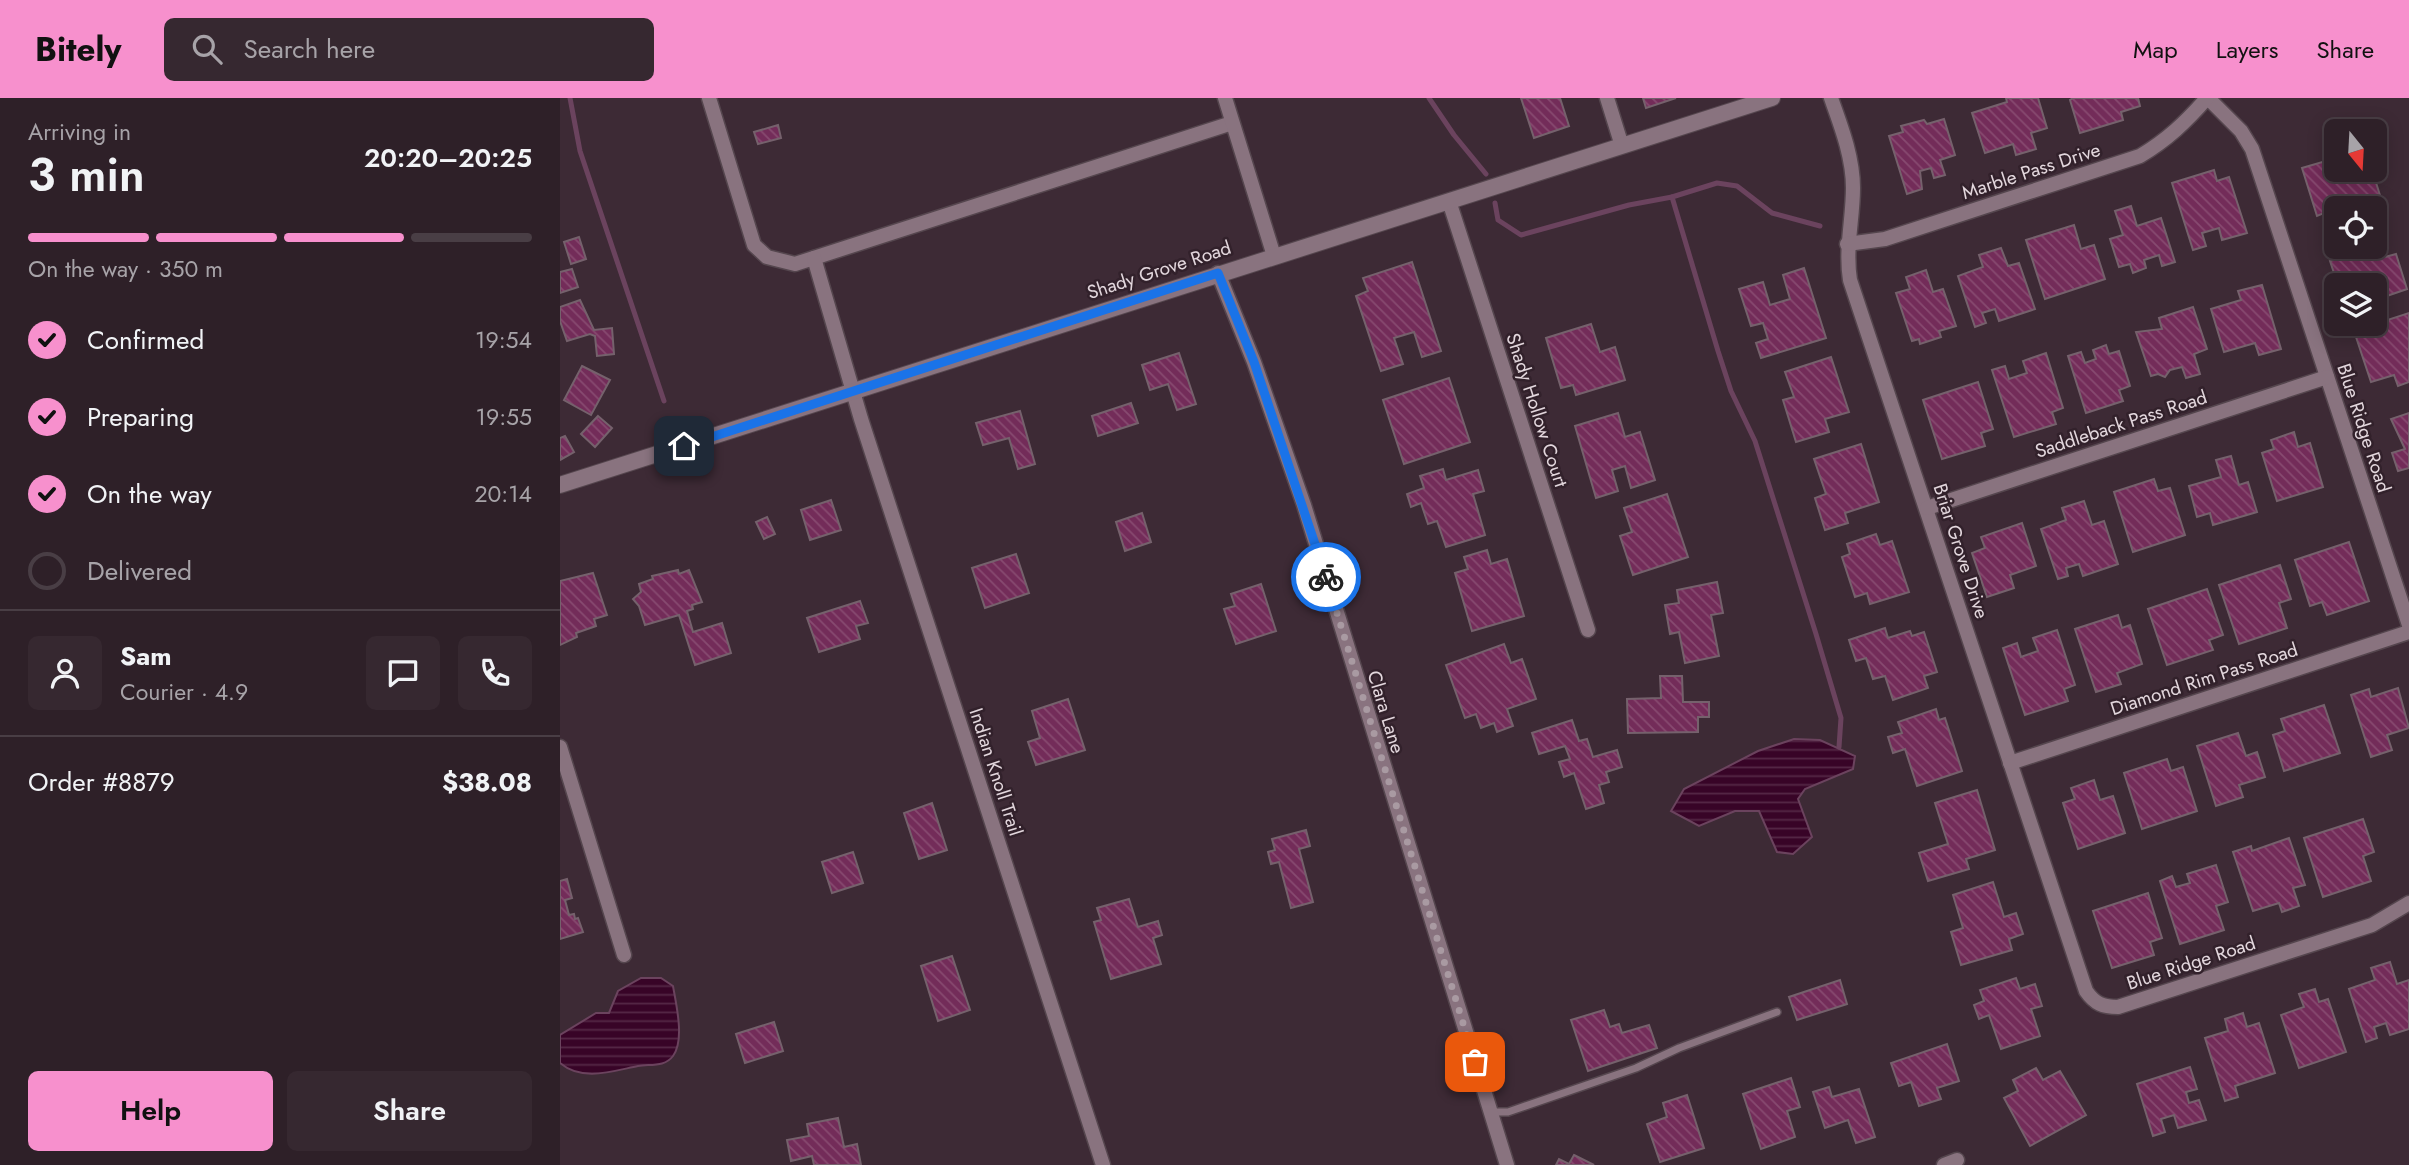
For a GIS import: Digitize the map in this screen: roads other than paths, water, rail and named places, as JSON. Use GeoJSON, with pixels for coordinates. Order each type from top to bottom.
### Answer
{"type":"FeatureCollection","features":[{"type":"Feature","properties":{"kind":"street"},"geometry":{"type":"LineString","coordinates":[[709,98],[754,245],[767,257],[795,264],[1232,123]]}},
{"type":"Feature","properties":{"kind":"street"},"geometry":{"type":"LineString","coordinates":[[1225,98],[1273,256]]}},
{"type":"Feature","properties":{"kind":"street"},"geometry":{"type":"LineString","coordinates":[[1607,98],[1622,146]]}},
{"type":"Feature","properties":{"kind":"street","name":"Shady Grove Road"},"geometry":{"type":"LineString","coordinates":[[560,485],[1772,98]]}},
{"type":"Feature","properties":{"kind":"street","name":"Briar Grove Drive"},"geometry":{"type":"LineString","coordinates":[[1831,98],[1851,165],[1853,188],[1847,244],[1850,280],[2086,991],[2100,1005]]}},
{"type":"Feature","properties":{"kind":"street","name":"Marble Pass Drive"},"geometry":{"type":"LineString","coordinates":[[1847,244],[1885,239],[2140,156],[2183,125],[2207,98]]}},
{"type":"Feature","properties":{"kind":"street","name":"Blue Ridge Road"},"geometry":{"type":"LineString","coordinates":[[2207,98],[2241,131],[2252,149],[2409,625]]}},
{"type":"Feature","properties":{"kind":"street","name":"Shady Hollow Court"},"geometry":{"type":"LineString","coordinates":[[1449,201],[1588,630]]}},
{"type":"Feature","properties":{"kind":"street","name":"Indian Knoll Trail"},"geometry":{"type":"LineString","coordinates":[[814,258],[855,390],[861,419],[1103,1165]]}},
{"type":"Feature","properties":{"kind":"street","name":"Clara Lane"},"geometry":{"type":"LineString","coordinates":[[1218,273],[1254,362],[1304,505],[1507,1165]]}},
{"type":"Feature","properties":{"kind":"street","name":"Saddleback Pass Road"},"geometry":{"type":"LineString","coordinates":[[1927,508],[2327,377]]}},
{"type":"Feature","properties":{"kind":"street","name":"Diamond Rim Pass Road"},"geometry":{"type":"LineString","coordinates":[[2010,763],[2409,632]]}},
{"type":"Feature","properties":{"kind":"street"},"geometry":{"type":"LineString","coordinates":[[560,747],[624,955]]}},
{"type":"Feature","properties":{"kind":"street","name":"Blue Ridge Road"},"geometry":{"type":"LineString","coordinates":[[2100,1005],[2118,1007],[2360,929],[2409,903]]}},
{"type":"Feature","properties":{"kind":"lane"},"geometry":{"type":"LineString","coordinates":[[1491,1112],[1508,1112],[1636,1068],[1679,1048],[1777,1012]]}},
{"type":"Feature","properties":{"kind":"waterway"},"geometry":{"type":"LineString","coordinates":[[570,98],[580,151],[664,401]]}},
{"type":"Feature","properties":{"kind":"waterway"},"geometry":{"type":"LineString","coordinates":[[1429,98],[1454,135],[1486,174]]}},
{"type":"Feature","properties":{"kind":"waterway"},"geometry":{"type":"LineString","coordinates":[[1672,197],[1717,183],[1737,186],[1772,213],[1820,226]]}},
{"type":"Feature","properties":{"kind":"waterway"},"geometry":{"type":"LineString","coordinates":[[1495,203],[1498,220],[1521,235],[1629,205],[1672,197],[1731,391],[1755,441],[1816,634],[1841,718],[1839,747]]}}]}
